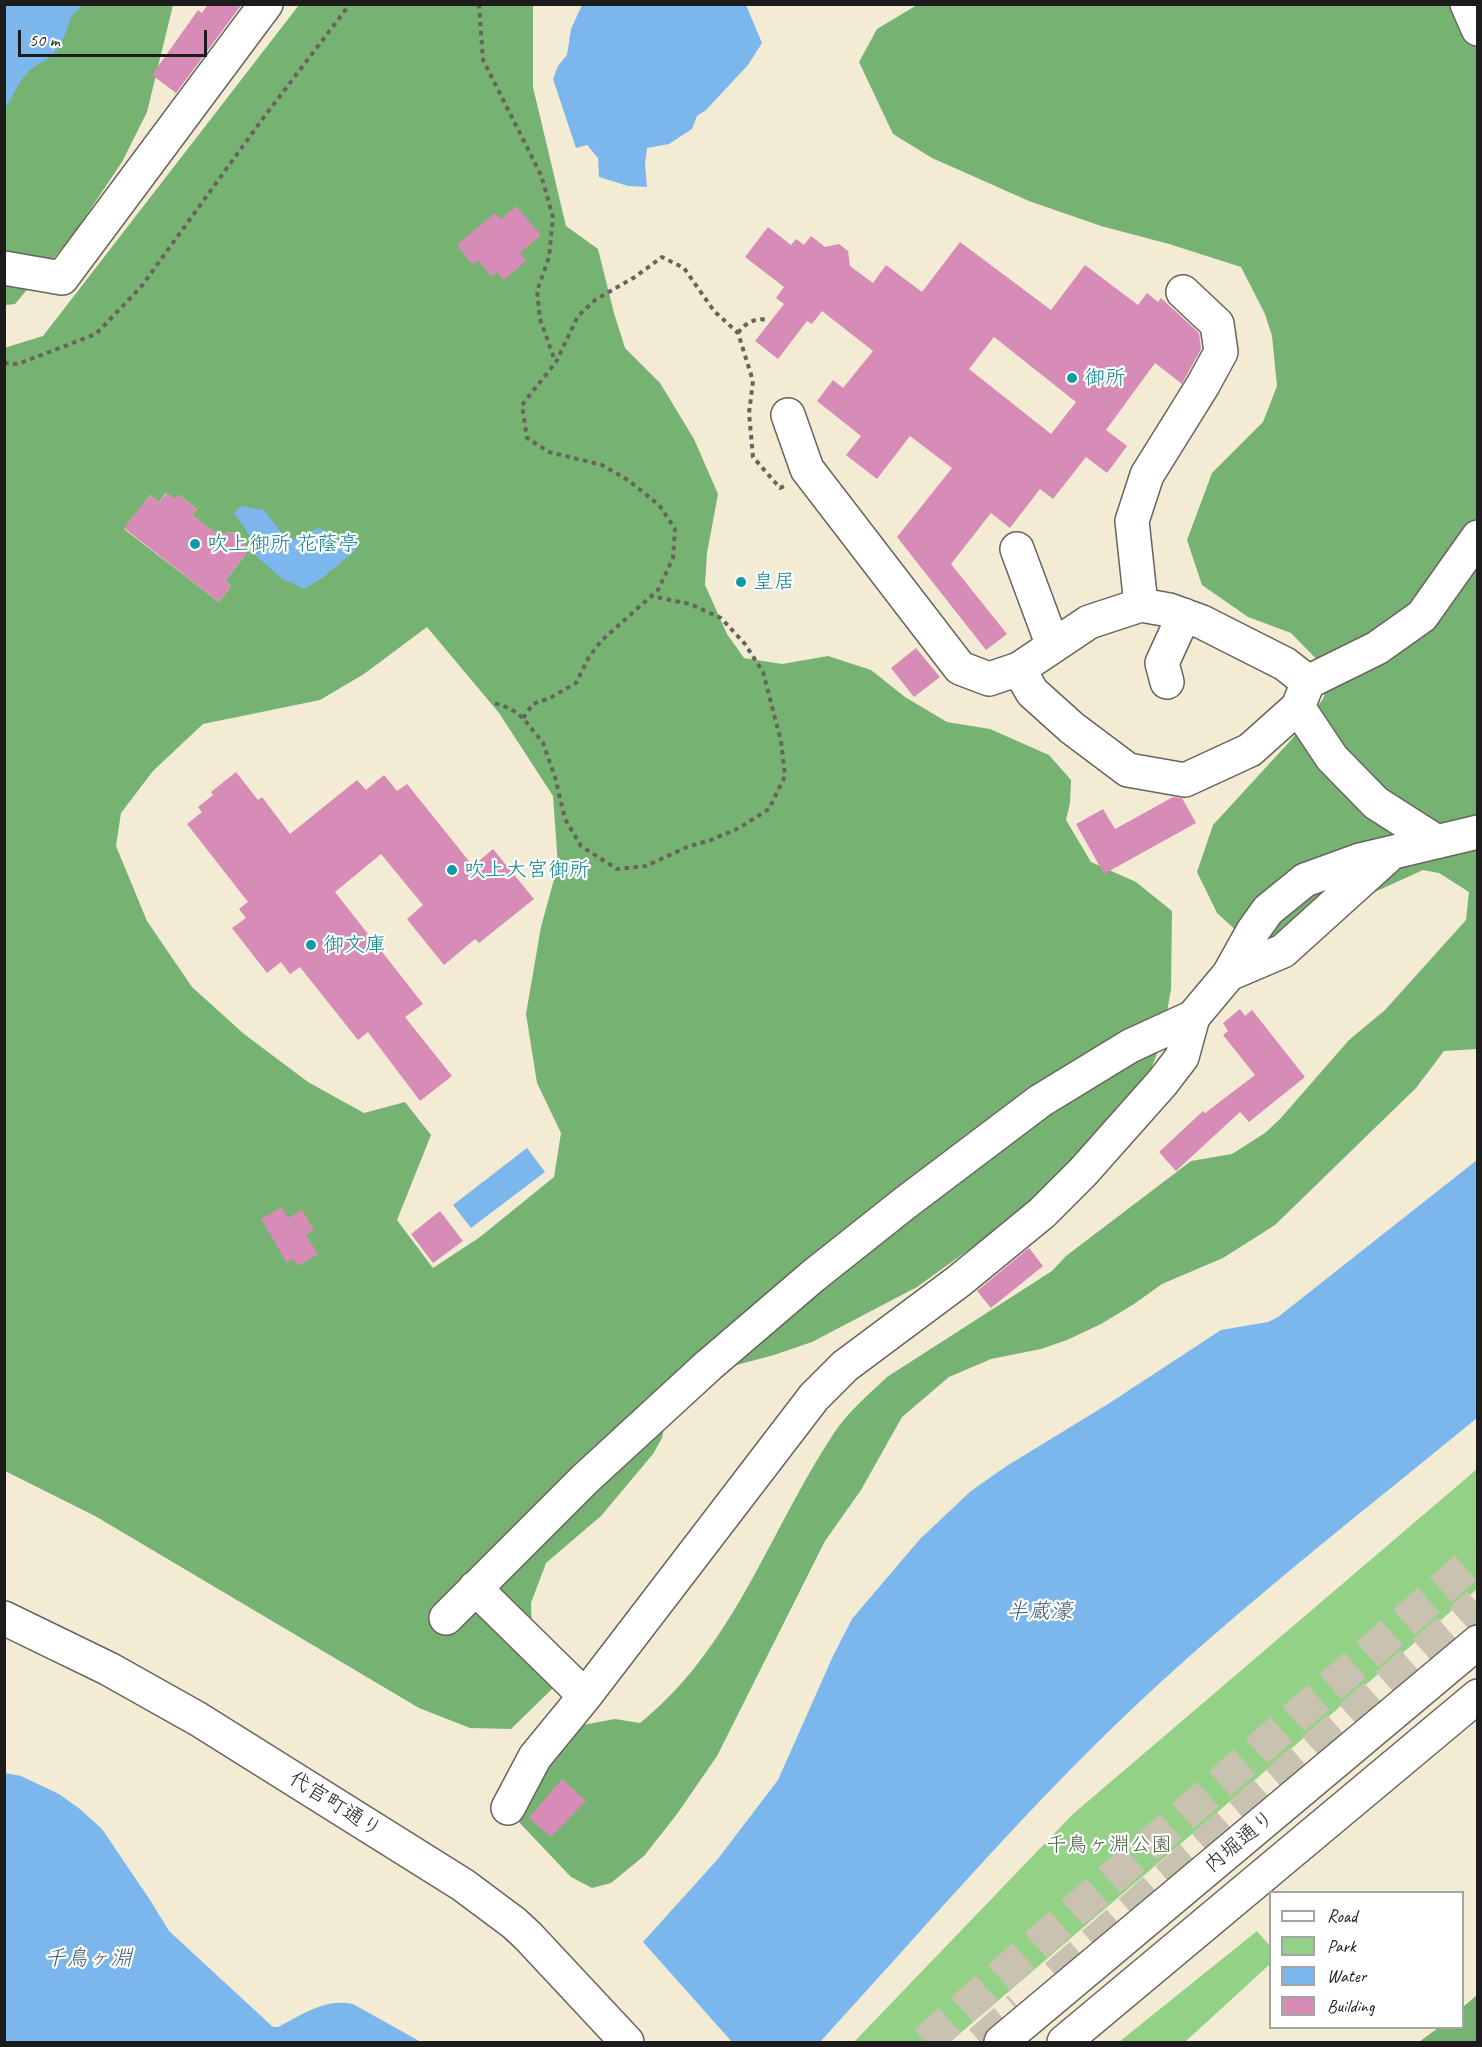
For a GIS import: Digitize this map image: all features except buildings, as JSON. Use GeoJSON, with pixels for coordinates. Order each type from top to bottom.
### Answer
{"type":"FeatureCollection","features":[{"type":"Feature","properties":{"kind":"main road"},"geometry":{"type":"LineString","coordinates":[[4,268],[62,278],[266,4]]}},
{"type":"Feature","properties":{"kind":"main road"},"geometry":{"type":"LineString","coordinates":[[1467,4],[1478,29]]}},
{"type":"Feature","properties":{"kind":"main road"},"geometry":{"type":"LineString","coordinates":[[1141,605],[1132,521],[1147,475],[1221,352],[1217,324],[1183,292]]}},
{"type":"Feature","properties":{"kind":"main road"},"geometry":{"type":"LineString","coordinates":[[788,415],[807,469],[960,669],[989,679],[1008,673],[1089,622],[1141,605],[1184,615],[1285,664],[1303,694],[1332,758],[1376,803],[1437,842]]}},
{"type":"Feature","properties":{"kind":"main road"},"geometry":{"type":"LineString","coordinates":[[976,650],[1128,770],[1185,780],[1251,750],[1303,694],[1377,648],[1422,616],[1478,537]]}},
{"type":"Feature","properties":{"kind":"main road"},"geometry":{"type":"LineString","coordinates":[[1017,549],[1053,646]]}},
{"type":"Feature","properties":{"kind":"main road"},"geometry":{"type":"LineString","coordinates":[[1167,682],[1162,663],[1184,615]]}},
{"type":"Feature","properties":{"kind":"main road"},"geometry":{"type":"LineString","coordinates":[[507,1808],[535,1757],[585,1696],[814,1397],[845,1366],[959,1281],[1042,1213],[1083,1172],[1162,1083],[1182,1057],[1193,1017],[1229,974],[1282,951],[1392,852],[1478,832]]}},
{"type":"Feature","properties":{"kind":"main road"},"geometry":{"type":"LineString","coordinates":[[446,1618],[585,1479],[709,1365],[813,1276],[1040,1101],[1130,1046],[1193,1017]]}},
{"type":"Feature","properties":{"kind":"main road"},"geometry":{"type":"LineString","coordinates":[[475,1588],[585,1696]]}},
{"type":"Feature","properties":{"kind":"main road","name":"代官町通り"},"geometry":{"type":"LineString","coordinates":[[4,1618],[109,1670],[198,1719],[463,1885],[528,1936],[627,2043]]}},
{"type":"Feature","properties":{"kind":"main road","name":"内堀通り"},"geometry":{"type":"LineString","coordinates":[[1001,2043],[1478,1642]]}},
{"type":"Feature","properties":{"kind":"main road","name":"内堀通り"},"geometry":{"type":"LineString","coordinates":[[1064,2043],[1478,1696]]}},
{"type":"Feature","properties":{"kind":"path"},"geometry":{"type":"LineString","coordinates":[[4,363],[18,364],[96,334],[141,287],[261,120],[350,4]]}},
{"type":"Feature","properties":{"kind":"path"},"geometry":{"type":"LineString","coordinates":[[479,4],[483,60],[541,175],[553,217],[549,257],[537,291],[540,319],[556,362]]}},
{"type":"Feature","properties":{"kind":"path"},"geometry":{"type":"LineString","coordinates":[[523,718],[533,704],[550,698],[576,683],[589,657],[602,640],[658,590],[673,558],[675,529],[659,505],[628,480],[602,465],[549,452],[527,438],[522,405],[556,362],[578,316],[595,300],[635,277],[662,257],[684,268],[714,312],[738,333],[753,381],[749,413],[753,457],[780,489],[807,469]]}},
{"type":"Feature","properties":{"kind":"path"},"geometry":{"type":"LineString","coordinates":[[738,333],[743,326],[752,321],[763,318],[768,320]]}},
{"type":"Feature","properties":{"kind":"path"},"geometry":{"type":"LineString","coordinates":[[495,703],[523,718],[543,742],[555,777],[565,819],[581,846],[617,869],[646,866],[687,847],[740,828],[769,809],[785,776],[781,741],[763,672],[745,644],[721,618],[690,604],[650,596]]}},
{"type":"Feature","properties":{"kind":"green space"},"geometry":{"type":"Polygon","coordinates":[[[50,5],[173,5],[147,112],[122,162],[73,235],[15,304],[5,305],[5,93],[50,5]]]}},
{"type":"Feature","properties":{"kind":"green space"},"geometry":{"type":"Polygon","coordinates":[[[299,5],[533,5],[533,87],[566,226],[598,249],[625,348],[660,383],[694,439],[718,494],[707,553],[705,585],[727,634],[744,658],[782,664],[828,656],[871,670],[905,697],[947,722],[990,729],[1049,755],[1071,780],[1070,803],[1066,820],[1091,862],[1136,882],[1172,911],[1171,989],[1162,1041],[1138,1102],[1102,1146],[999,1228],[917,1287],[812,1342],[729,1367],[671,1391],[662,1438],[653,1454],[601,1516],[546,1563],[531,1603],[532,1632],[553,1688],[511,1729],[470,1728],[419,1708],[95,1516],[5,1471],[4,348],[43,336],[299,5]],[[166,493],[159,502],[150,495],[124,529],[219,602],[231,586],[225,581],[246,554],[242,539],[230,532],[221,537],[192,515],[197,509],[179,495],[175,499],[166,493]],[[427,627],[364,674],[320,700],[203,724],[153,771],[121,813],[116,846],[147,921],[192,987],[244,1034],[308,1082],[364,1113],[405,1102],[431,1135],[397,1220],[433,1268],[480,1237],[554,1177],[561,1133],[537,1083],[526,1014],[541,927],[558,865],[553,796],[499,713],[427,627]]]}},
{"type":"Feature","properties":{"kind":"green space"},"geometry":{"type":"Polygon","coordinates":[[[917,5],[1477,5],[1477,1049],[1444,1051],[1416,1088],[1275,1225],[1223,1258],[1162,1284],[1101,1324],[1067,1340],[1041,1349],[991,1359],[949,1377],[902,1417],[861,1490],[825,1541],[717,1756],[677,1814],[644,1856],[611,1883],[592,1888],[571,1877],[516,1819],[543,1755],[577,1726],[615,1719],[640,1723],[672,1693],[701,1660],[725,1624],[748,1587],[811,1470],[834,1433],[852,1411],[887,1377],[1052,1271],[1066,1256],[1191,1161],[1232,1154],[1265,1133],[1349,1040],[1385,1010],[1466,920],[1469,892],[1439,873],[1423,870],[1254,947],[1217,913],[1197,872],[1213,825],[1291,740],[1323,699],[1331,674],[1291,633],[1248,617],[1202,585],[1187,540],[1212,473],[1263,422],[1277,386],[1272,336],[1265,314],[1241,267],[1169,244],[1101,226],[1029,201],[932,158],[893,134],[859,62],[877,29],[917,5]]]}},
{"type":"Feature","properties":{"kind":"green space","name":"千鳥ヶ淵公園"},"geometry":{"type":"Polygon","coordinates":[[[1477,1469],[1477,1589],[950,2042],[854,2042],[1073,1814],[1477,1469]]]}},
{"type":"Feature","properties":{"kind":"green space"},"geometry":{"type":"Polygon","coordinates":[[[1257,1931],[1269,1945],[1269,1965],[1185,2042],[1119,2042],[1257,1931]]]}},
{"type":"Feature","properties":{"kind":"green space"},"geometry":{"type":"Polygon","coordinates":[[[1477,1995],[1477,2042],[1419,2042],[1437,2029],[1464,2029],[1464,2006],[1477,1995]]]}},
{"type":"Feature","properties":{"kind":"water"},"geometry":{"type":"Polygon","coordinates":[[[5,4],[83,5],[70,19],[57,50],[24,76],[5,108],[5,4]]]}},
{"type":"Feature","properties":{"kind":"water"},"geometry":{"type":"Polygon","coordinates":[[[582,5],[746,5],[762,43],[748,65],[706,110],[697,116],[692,129],[669,144],[647,148],[645,164],[647,187],[628,186],[599,177],[598,158],[587,145],[576,148],[553,79],[558,66],[567,55],[571,29],[582,5]]]}},
{"type":"Feature","properties":{"kind":"water"},"geometry":{"type":"Polygon","coordinates":[[[241,506],[264,510],[280,531],[295,540],[318,528],[324,530],[332,541],[349,536],[355,541],[355,551],[322,578],[304,589],[281,578],[252,552],[252,539],[234,513],[241,506]]]}},
{"type":"Feature","properties":{"kind":"water"},"geometry":{"type":"Polygon","coordinates":[[[527,1148],[545,1172],[471,1228],[453,1205],[527,1148]]]}},
{"type":"Feature","properties":{"kind":"water","name":"半蔵濠"},"geometry":{"type":"Polygon","coordinates":[[[1477,1160],[1477,1418],[1318,1547],[1162,1681],[1029,1812],[820,2042],[732,2042],[643,1942],[717,1860],[778,1780],[833,1656],[852,1619],[920,1539],[971,1491],[1221,1330],[1268,1322],[1278,1317],[1477,1160]]]}},
{"type":"Feature","properties":{"kind":"water","name":"千鳥ヶ淵"},"geometry":{"type":"Polygon","coordinates":[[[5,1773],[21,1776],[59,1794],[102,1829],[169,1931],[273,2027],[278,2027],[323,2005],[353,2004],[421,2042],[5,2042],[5,1773]]]}},
{"type":"Feature","properties":{"kind":"tunnel"},"geometry":{"type":"LineString","coordinates":[[925,2042],[1478,1557]]}},
{"type":"Feature","properties":{"kind":"tunnel"},"geometry":{"type":"LineString","coordinates":[[1056,1976],[1478,1604]]}},
{"type":"Feature","properties":{"kind":"tunnel"},"geometry":{"type":"LineString","coordinates":[[980,2042],[1019,2008]]}},
{"type":"Feature","properties":{"kind":"place","name":"御所"},"geometry":{"type":"Point","coordinates":[1072,378]}},
{"type":"Feature","properties":{"kind":"place","name":"吹上御所 花蔭亭"},"geometry":{"type":"Point","coordinates":[195,544]}},
{"type":"Feature","properties":{"kind":"place","name":"皇居"},"geometry":{"type":"Point","coordinates":[741,582]}},
{"type":"Feature","properties":{"kind":"place","name":"吹上大宮御所"},"geometry":{"type":"Point","coordinates":[452,870]}},
{"type":"Feature","properties":{"kind":"place","name":"御文庫"},"geometry":{"type":"Point","coordinates":[311,945]}}]}
